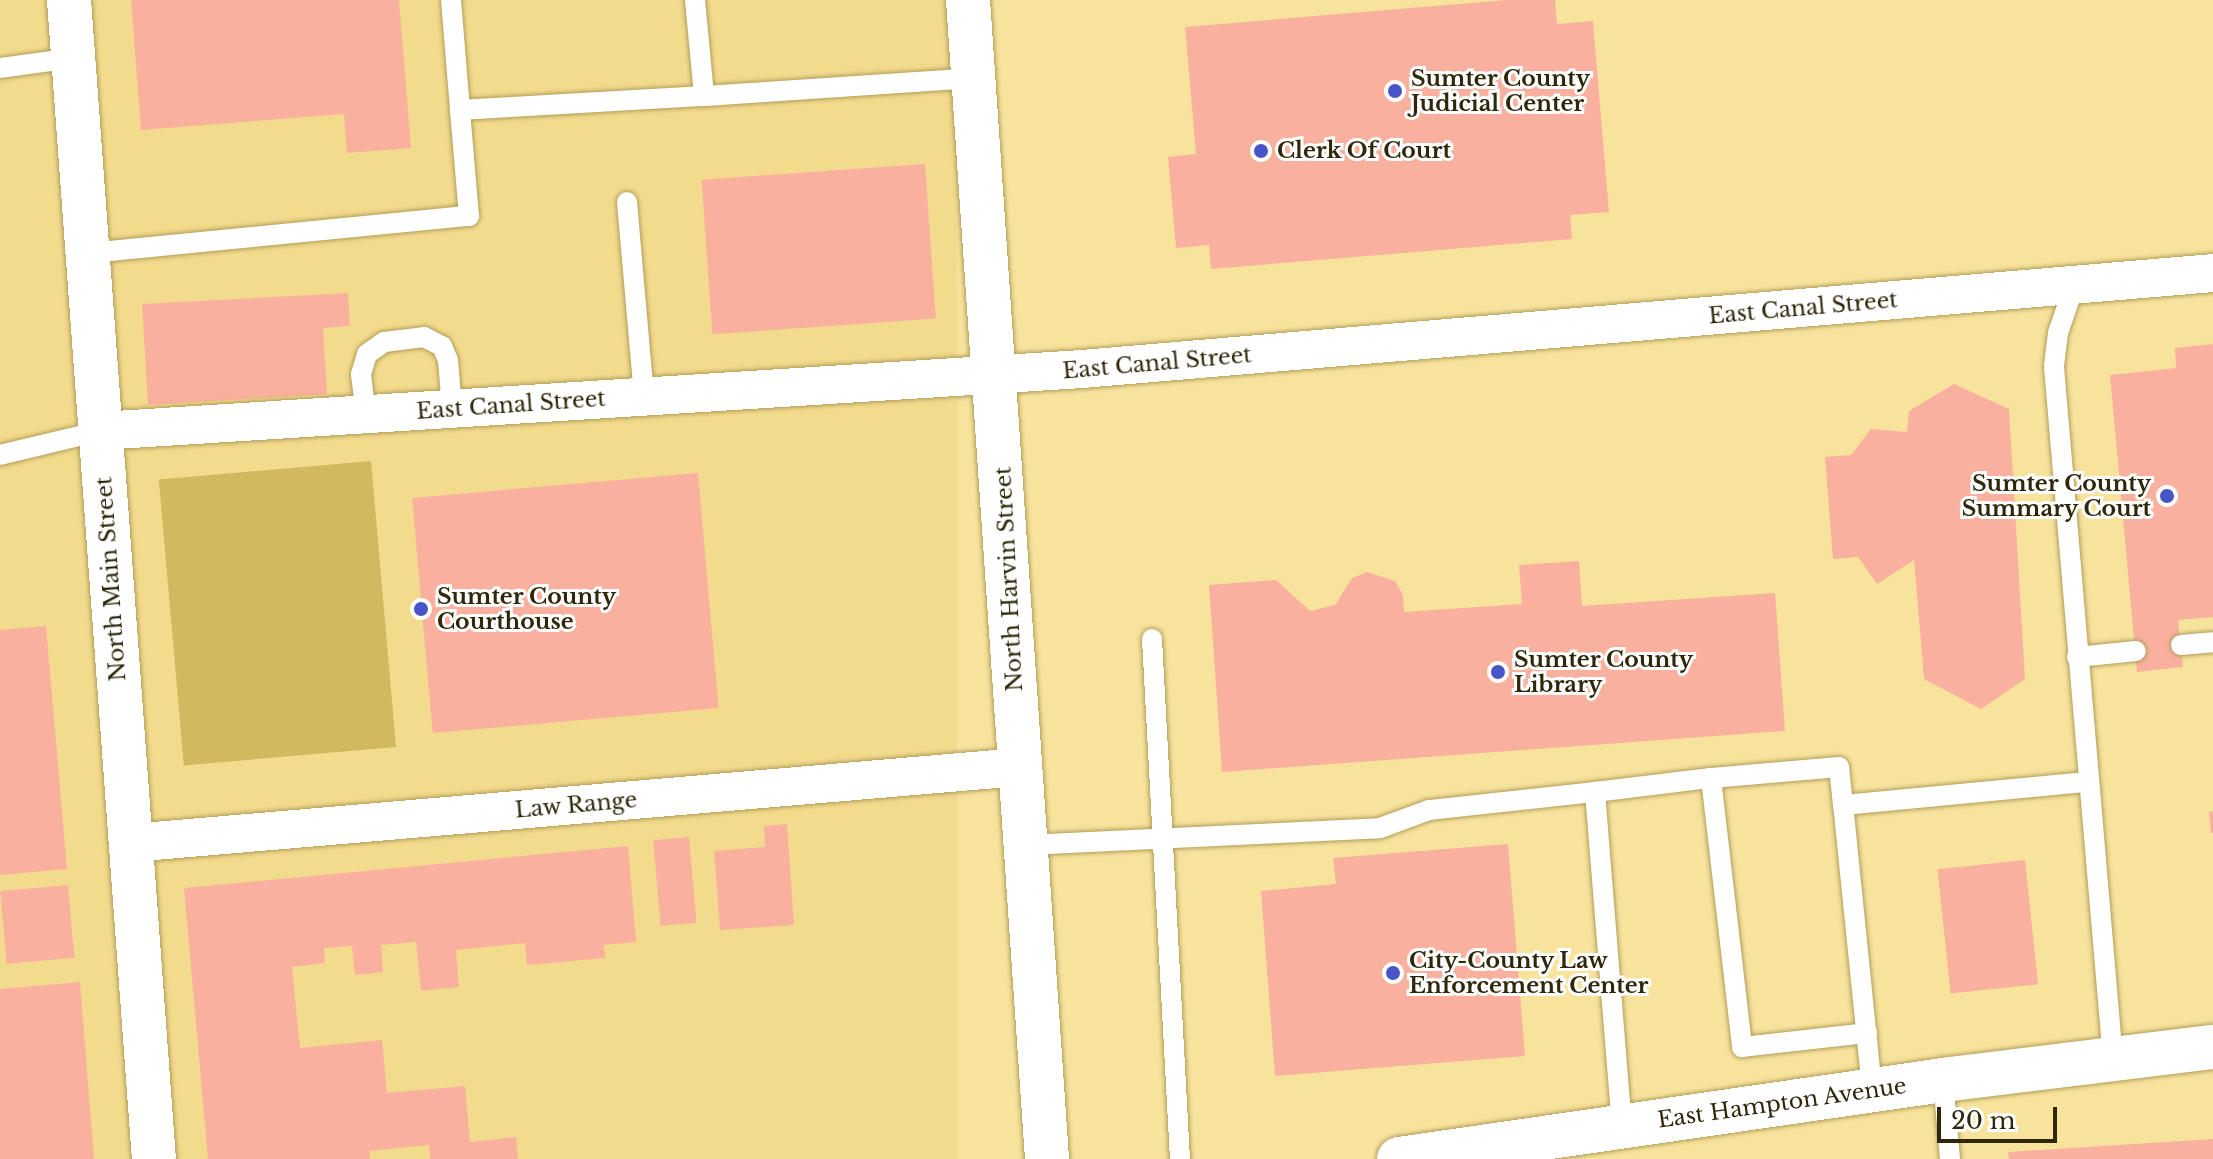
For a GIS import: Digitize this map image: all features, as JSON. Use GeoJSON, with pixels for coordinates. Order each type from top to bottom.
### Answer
{"type":"FeatureCollection","features":[{"type":"Feature","properties":{"kind":"main road","name":"North Main Street"},"geometry":{"type":"LineString","coordinates":[[69,0],[154,1159]]}},
{"type":"Feature","properties":{"kind":"main road","name":"North Harvin Street"},"geometry":{"type":"LineString","coordinates":[[968,0],[997,374],[1047,1159]]}},
{"type":"Feature","properties":{"kind":"main road","name":"East Hampton Avenue"},"geometry":{"type":"LineString","coordinates":[[1399,1159],[1872,1089],[2213,1047]]}},
{"type":"Feature","properties":{"kind":"street","name":"East Canal Street"},"geometry":{"type":"LineString","coordinates":[[100,431],[997,374],[2213,273]]}},
{"type":"Feature","properties":{"kind":"street","name":"Law Range"},"geometry":{"type":"LineString","coordinates":[[131,843],[1020,767]]}},
{"type":"Feature","properties":{"kind":"lane"},"geometry":{"type":"LineString","coordinates":[[89,253],[469,216],[451,0]]}},
{"type":"Feature","properties":{"kind":"lane"},"geometry":{"type":"LineString","coordinates":[[695,0],[704,96]]}},
{"type":"Feature","properties":{"kind":"lane"},"geometry":{"type":"LineString","coordinates":[[0,68],[73,58]]}},
{"type":"Feature","properties":{"kind":"lane"},"geometry":{"type":"LineString","coordinates":[[460,110],[974,78]]}},
{"type":"Feature","properties":{"kind":"lane"},"geometry":{"type":"LineString","coordinates":[[627,202],[644,397]]}},
{"type":"Feature","properties":{"kind":"lane"},"geometry":{"type":"LineString","coordinates":[[2075,283],[2058,333],[2054,367],[2113,1059]]}},
{"type":"Feature","properties":{"kind":"lane"},"geometry":{"type":"LineString","coordinates":[[366,415],[361,374],[367,354],[384,342],[424,337],[442,346],[448,360],[452,409]]}},
{"type":"Feature","properties":{"kind":"lane"},"geometry":{"type":"LineString","coordinates":[[0,455],[100,431]]}},
{"type":"Feature","properties":{"kind":"lane"},"geometry":{"type":"LineString","coordinates":[[1152,639],[1180,1159]]}},
{"type":"Feature","properties":{"kind":"lane"},"geometry":{"type":"LineString","coordinates":[[2181,645],[2213,642]]}},
{"type":"Feature","properties":{"kind":"lane"},"geometry":{"type":"LineString","coordinates":[[2077,657],[2136,651]]}},
{"type":"Feature","properties":{"kind":"lane"},"geometry":{"type":"LineString","coordinates":[[1026,845],[1380,828],[1429,810],[1711,778],[1839,767],[1872,1089]]}},
{"type":"Feature","properties":{"kind":"lane"},"geometry":{"type":"LineString","coordinates":[[1711,778],[1742,1047],[1867,1033]]}},
{"type":"Feature","properties":{"kind":"lane"},"geometry":{"type":"LineString","coordinates":[[1843,805],[2088,782]]}},
{"type":"Feature","properties":{"kind":"lane"},"geometry":{"type":"LineString","coordinates":[[1595,792],[1622,1127]]}},
{"type":"Feature","properties":{"kind":"lane"},"geometry":{"type":"LineString","coordinates":[[1943,1080],[1950,1159]]}},
{"type":"Feature","properties":{"kind":"shaded area"},"geometry":{"type":"Polygon","coordinates":[[[0,0],[957,0],[957,1159],[0,1159],[0,0]]]}},
{"type":"Feature","properties":{"kind":"shaded area"},"geometry":{"type":"Polygon","coordinates":[[[371,461],[396,747],[184,765],[159,480],[371,461]]]}},
{"type":"Feature","properties":{"kind":"building"},"geometry":{"type":"Polygon","coordinates":[[[131,0],[399,0],[411,148],[347,153],[344,114],[141,130],[131,0]]]}},
{"type":"Feature","properties":{"kind":"building","name":"Sumter County Judicial Center"},"geometry":{"type":"Polygon","coordinates":[[[1507,0],[1555,0],[1557,24],[1593,21],[1609,212],[1570,215],[1572,239],[1211,269],[1209,245],[1176,248],[1168,157],[1196,154],[1185,27],[1507,0]]]}},
{"type":"Feature","properties":{"kind":"building"},"geometry":{"type":"Polygon","coordinates":[[[925,164],[936,319],[712,334],[702,180],[925,164]]]}},
{"type":"Feature","properties":{"kind":"building"},"geometry":{"type":"Polygon","coordinates":[[[348,293],[350,326],[323,328],[327,394],[148,405],[142,304],[348,293]]]}},
{"type":"Feature","properties":{"kind":"building","name":"Sumter County Summary Court"},"geometry":{"type":"Polygon","coordinates":[[[2213,344],[2213,617],[2178,620],[2183,667],[2137,672],[2110,375],[2176,368],[2175,348],[2213,344]]]}},
{"type":"Feature","properties":{"kind":"building"},"geometry":{"type":"Polygon","coordinates":[[[1954,384],[2009,409],[2025,679],[1981,709],[1924,679],[1914,560],[1877,584],[1858,557],[1833,559],[1825,457],[1851,455],[1871,429],[1907,432],[1909,411],[1954,384]]]}},
{"type":"Feature","properties":{"kind":"building","name":"Sumter County Courthouse"},"geometry":{"type":"Polygon","coordinates":[[[698,473],[719,708],[433,733],[412,498],[698,473]]]}},
{"type":"Feature","properties":{"kind":"building","name":"Sumter County Library"},"geometry":{"type":"Polygon","coordinates":[[[1579,561],[1582,606],[1775,593],[1785,731],[1222,772],[1209,585],[1276,580],[1310,611],[1335,605],[1352,578],[1367,572],[1395,581],[1403,595],[1404,612],[1522,604],[1519,565],[1579,561]]]}},
{"type":"Feature","properties":{"kind":"building"},"geometry":{"type":"Polygon","coordinates":[[[46,626],[67,869],[0,875],[0,630],[46,626]]]}},
{"type":"Feature","properties":{"kind":"building"},"geometry":{"type":"Polygon","coordinates":[[[2213,811],[2213,833],[2211,833],[2209,812],[2213,811]]]}},
{"type":"Feature","properties":{"kind":"building"},"geometry":{"type":"Polygon","coordinates":[[[787,824],[794,925],[720,930],[714,851],[765,847],[764,826],[787,824]]]}},
{"type":"Feature","properties":{"kind":"building"},"geometry":{"type":"Polygon","coordinates":[[[689,837],[696,923],[661,926],[653,840],[689,837]]]}},
{"type":"Feature","properties":{"kind":"building","name":"City-County Law Enforcement Center"},"geometry":{"type":"Polygon","coordinates":[[[1508,844],[1525,1056],[1275,1076],[1261,891],[1336,884],[1333,858],[1508,844]]]}},
{"type":"Feature","properties":{"kind":"building"},"geometry":{"type":"Polygon","coordinates":[[[628,846],[636,942],[604,945],[605,958],[527,965],[525,943],[456,950],[459,987],[421,991],[416,942],[381,945],[383,972],[355,975],[352,946],[324,948],[325,963],[292,967],[300,1048],[382,1040],[387,1093],[465,1086],[470,1142],[516,1137],[518,1159],[430,1159],[429,1145],[369,1151],[370,1159],[208,1159],[184,888],[628,846]]]}},
{"type":"Feature","properties":{"kind":"building"},"geometry":{"type":"Polygon","coordinates":[[[2025,860],[2038,984],[1951,994],[1937,869],[2025,860]]]}},
{"type":"Feature","properties":{"kind":"building"},"geometry":{"type":"Polygon","coordinates":[[[68,885],[74,958],[7,964],[0,891],[68,885]]]}},
{"type":"Feature","properties":{"kind":"building"},"geometry":{"type":"Polygon","coordinates":[[[80,982],[94,1159],[0,1159],[0,989],[80,982]]]}},
{"type":"Feature","properties":{"kind":"building"},"geometry":{"type":"Polygon","coordinates":[[[2213,1139],[2213,1159],[2009,1159],[2008,1152],[2213,1139]]]}},
{"type":"Feature","properties":{"kind":"place","name":"Sumter County Judicial Center"},"geometry":{"type":"Point","coordinates":[1395,91]}},
{"type":"Feature","properties":{"kind":"place","name":"Clerk Of Court"},"geometry":{"type":"Point","coordinates":[1261,151]}},
{"type":"Feature","properties":{"kind":"place","name":"Sumter County Summary Court"},"geometry":{"type":"Point","coordinates":[2167,496]}},
{"type":"Feature","properties":{"kind":"place","name":"Sumter County Courthouse"},"geometry":{"type":"Point","coordinates":[421,609]}},
{"type":"Feature","properties":{"kind":"place","name":"Sumter County Library"},"geometry":{"type":"Point","coordinates":[1498,672]}},
{"type":"Feature","properties":{"kind":"place","name":"City-County Law Enforcement Center"},"geometry":{"type":"Point","coordinates":[1393,973]}}]}
